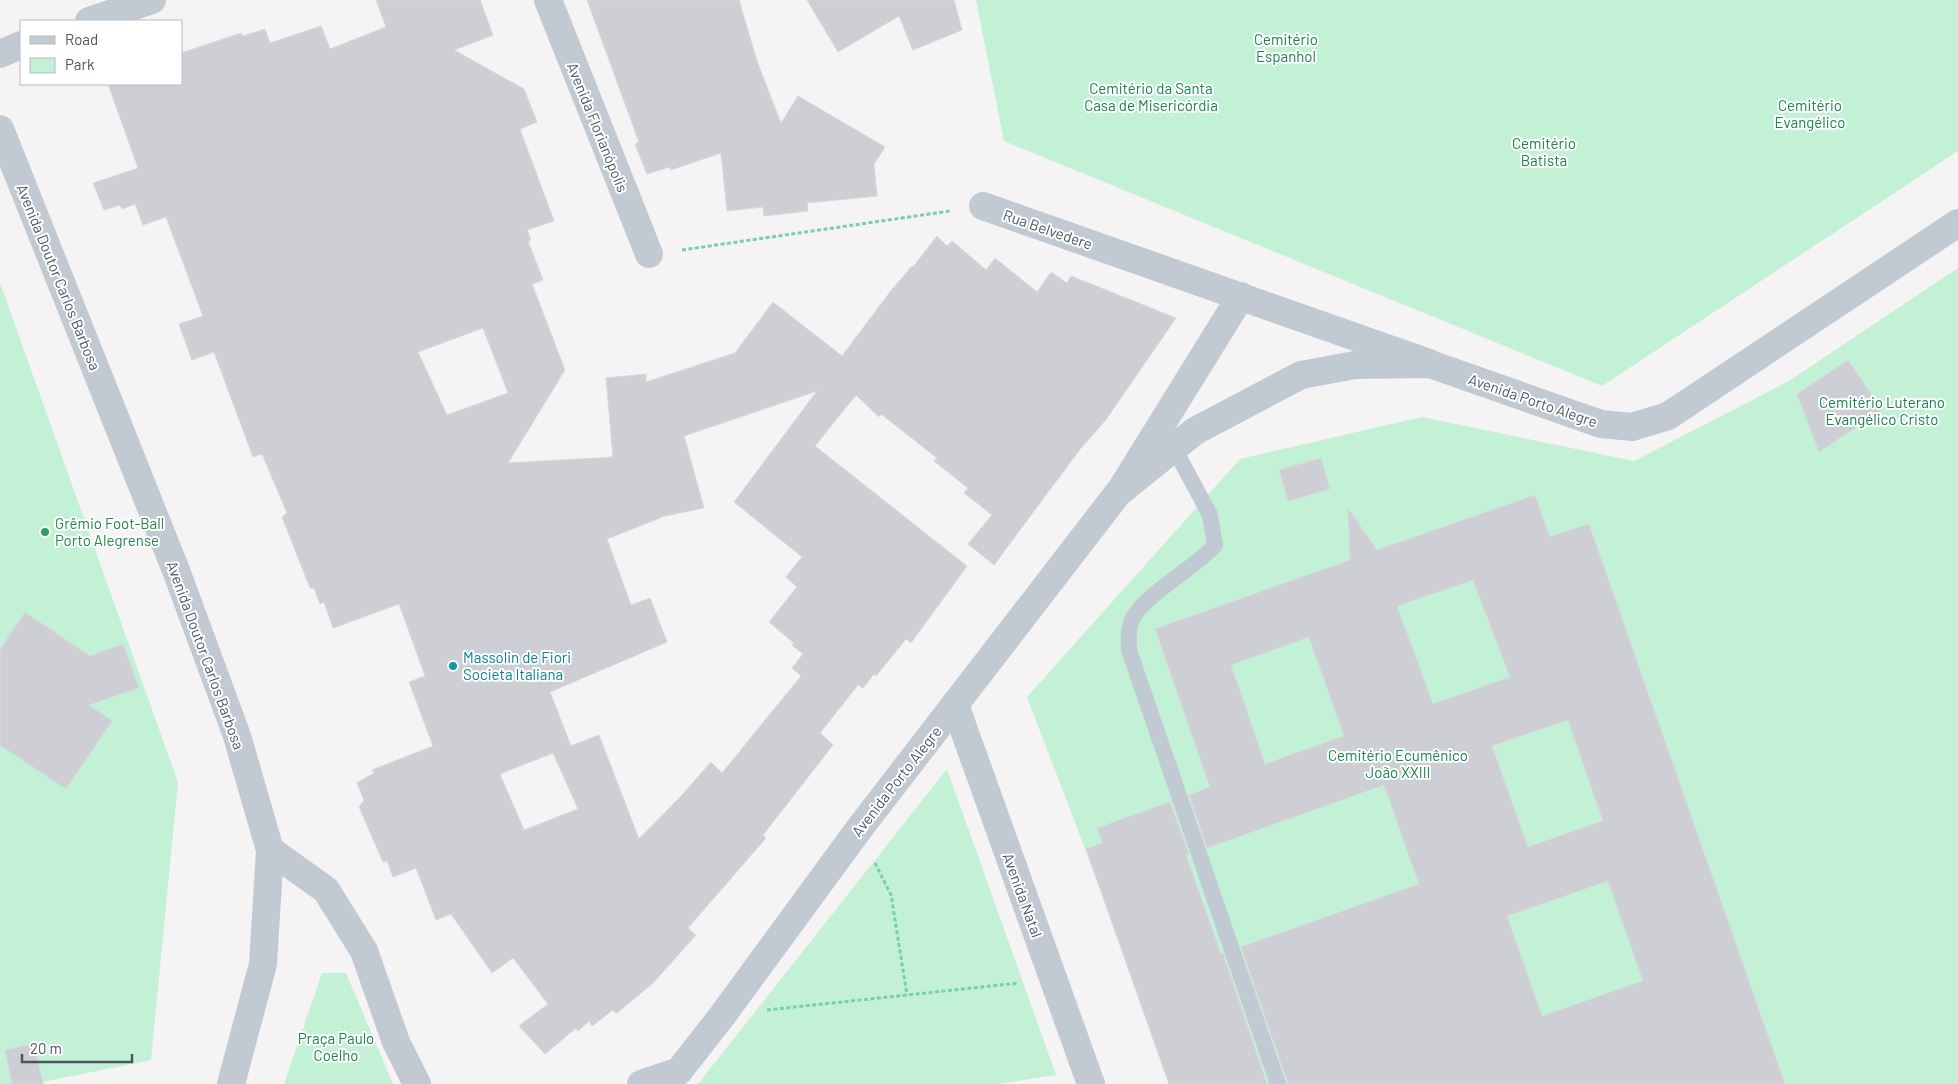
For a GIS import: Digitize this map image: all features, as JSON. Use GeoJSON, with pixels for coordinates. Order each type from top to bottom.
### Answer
{"type":"FeatureCollection","features":[{"type":"Feature","properties":{"kind":"street"},"geometry":{"type":"LineString","coordinates":[[92,20],[152,0]]}},
{"type":"Feature","properties":{"kind":"street","name":"Avenida Florianópolis"},"geometry":{"type":"LineString","coordinates":[[548,0],[649,254]]}},
{"type":"Feature","properties":{"kind":"street"},"geometry":{"type":"LineString","coordinates":[[0,54],[20,45]]}},
{"type":"Feature","properties":{"kind":"street","name":"Avenida Doutor Carlos Barbosa"},"geometry":{"type":"LineString","coordinates":[[0,129],[177,573],[237,736],[270,850],[263,964],[231,1084]]}},
{"type":"Feature","properties":{"kind":"street","name":"Rua Belvedere"},"geometry":{"type":"LineString","coordinates":[[983,206],[1430,364]]}},
{"type":"Feature","properties":{"kind":"street","name":"Avenida Porto Alegre"},"geometry":{"type":"LineString","coordinates":[[1118,493],[1195,431],[1301,375],[1355,365],[1430,364],[1601,424],[1632,427],[1668,416],[1958,223]]}},
{"type":"Feature","properties":{"kind":"street","name":"Avenida Porto Alegre"},"geometry":{"type":"LineString","coordinates":[[640,1084],[671,1078],[722,1016],[859,829],[1118,493],[1242,296]]}},
{"type":"Feature","properties":{"kind":"street","name":"Avenida Natal"},"geometry":{"type":"LineString","coordinates":[[955,705],[1091,1084]]}},
{"type":"Feature","properties":{"kind":"street"},"geometry":{"type":"LineString","coordinates":[[270,850],[326,890],[364,951],[396,1042],[417,1084]]}},
{"type":"Feature","properties":{"kind":"lane"},"geometry":{"type":"LineString","coordinates":[[1174,448],[1210,515],[1215,545],[1206,556],[1140,606],[1130,625],[1129,650],[1278,1084]]}},
{"type":"Feature","properties":{"kind":"path"},"geometry":{"type":"LineString","coordinates":[[649,254],[983,206]]}},
{"type":"Feature","properties":{"kind":"path"},"geometry":{"type":"LineString","coordinates":[[859,829],[891,895],[907,995]]}},
{"type":"Feature","properties":{"kind":"path"},"geometry":{"type":"LineString","coordinates":[[722,1016],[1054,980]]}},
{"type":"Feature","properties":{"kind":"green space"},"geometry":{"type":"Polygon","coordinates":[[[976,0],[1958,0],[1958,151],[1602,386],[1004,141],[976,0]]]}},
{"type":"Feature","properties":{"kind":"green space","name":"Cemitério Ecumênico João XXIII"},"geometry":{"type":"Polygon","coordinates":[[[1958,268],[1958,1084],[1175,1084],[1027,697],[1240,459],[1422,417],[1634,461],[1789,381],[1958,268]]]}},
{"type":"Feature","properties":{"kind":"green space","name":"Grêmio Foot-Ball Porto Alegrense"},"geometry":{"type":"Polygon","coordinates":[[[0,283],[178,782],[151,1060],[33,1084],[0,1084],[0,283]]]}},
{"type":"Feature","properties":{"kind":"green space"},"geometry":{"type":"Polygon","coordinates":[[[947,769],[1056,1075],[997,1084],[698,1084],[947,769]]]}},
{"type":"Feature","properties":{"kind":"green space","name":"Praça Paulo Coelho"},"geometry":{"type":"Polygon","coordinates":[[[322,973],[346,973],[393,1084],[284,1084],[322,973]]]}},
{"type":"Feature","properties":{"kind":"building"},"geometry":{"type":"Polygon","coordinates":[[[376,0],[480,0],[493,35],[454,50],[524,89],[537,122],[520,129],[554,221],[527,230],[531,240],[528,241],[543,280],[532,284],[565,370],[508,463],[613,457],[606,378],[646,374],[646,382],[735,353],[773,302],[842,356],[890,292],[913,267],[937,236],[947,246],[952,241],[986,270],[995,258],[1037,292],[1051,272],[1067,283],[1071,276],[1176,318],[1105,421],[1081,448],[994,565],[968,544],[992,515],[964,493],[968,488],[934,461],[937,458],[881,414],[879,417],[856,395],[815,446],[967,566],[911,643],[906,639],[876,676],[874,674],[863,688],[858,685],[820,733],[833,745],[763,835],[766,838],[688,928],[696,935],[653,983],[616,1014],[613,1010],[592,1026],[589,1021],[578,1031],[576,1028],[545,1054],[519,1026],[548,1004],[513,958],[492,973],[451,914],[436,920],[416,868],[393,877],[387,861],[383,862],[359,807],[364,800],[357,783],[374,773],[372,770],[433,746],[409,682],[425,676],[399,604],[333,628],[324,602],[320,604],[314,588],[310,588],[282,517],[287,513],[262,454],[253,457],[214,352],[192,360],[179,324],[203,316],[166,217],[143,225],[135,204],[122,209],[120,205],[104,210],[93,183],[138,168],[108,85],[182,85],[182,53],[241,33],[243,36],[265,29],[270,43],[321,26],[330,49],[386,27],[376,0]],[[483,328],[418,352],[447,415],[508,393],[483,328]],[[817,391],[684,436],[704,508],[665,516],[607,539],[631,605],[650,598],[667,642],[550,692],[571,746],[599,735],[639,839],[711,762],[722,773],[801,676],[792,668],[803,654],[792,645],[794,643],[769,622],[797,587],[786,577],[802,557],[734,502],[817,391]],[[553,753],[500,774],[524,830],[578,809],[553,753]]]}},
{"type":"Feature","properties":{"kind":"building"},"geometry":{"type":"Polygon","coordinates":[[[587,0],[739,0],[757,61],[781,123],[798,96],[885,147],[874,164],[877,196],[807,203],[808,211],[764,216],[763,207],[727,211],[721,153],[671,170],[670,167],[647,174],[635,144],[639,142],[587,0]]]}},
{"type":"Feature","properties":{"kind":"building"},"geometry":{"type":"Polygon","coordinates":[[[807,0],[954,0],[962,30],[913,50],[899,16],[838,52],[807,0]]]}},
{"type":"Feature","properties":{"kind":"building"},"geometry":{"type":"Polygon","coordinates":[[[1848,360],[1882,410],[1819,452],[1797,394],[1848,360]]]}},
{"type":"Feature","properties":{"kind":"building"},"geometry":{"type":"Polygon","coordinates":[[[1321,458],[1330,489],[1288,501],[1279,470],[1321,458]]]}},
{"type":"Feature","properties":{"kind":"building"},"geometry":{"type":"Polygon","coordinates":[[[1535,495],[1550,537],[1589,524],[1785,1084],[1288,1084],[1241,947],[1419,884],[1384,785],[1207,848],[1189,795],[1210,787],[1155,629],[1350,560],[1348,508],[1377,550],[1535,495]],[[1473,580],[1397,606],[1433,704],[1510,677],[1473,580]],[[1309,637],[1231,665],[1265,764],[1344,736],[1309,637]],[[1568,720],[1492,746],[1528,847],[1603,821],[1568,720]],[[1608,881],[1507,916],[1542,1016],[1643,981],[1608,881]]]}},
{"type":"Feature","properties":{"kind":"building"},"geometry":{"type":"Polygon","coordinates":[[[25,612],[90,656],[123,644],[139,688],[89,705],[112,721],[66,789],[0,745],[0,649],[25,612]]]}},
{"type":"Feature","properties":{"kind":"building"},"geometry":{"type":"Polygon","coordinates":[[[1170,802],[1189,854],[1186,855],[1221,954],[1223,953],[1267,1084],[1169,1084],[1086,849],[1102,843],[1097,828],[1170,802]]]}},
{"type":"Feature","properties":{"kind":"building"},"geometry":{"type":"Polygon","coordinates":[[[34,1044],[43,1084],[12,1084],[5,1050],[34,1044]]]}},
{"type":"Feature","properties":{"kind":"place","name":"Grêmio Foot-Ball Porto Alegrense"},"geometry":{"type":"Point","coordinates":[45,532]}},
{"type":"Feature","properties":{"kind":"place","name":"Massolin de Fiori Societa Italiana"},"geometry":{"type":"Point","coordinates":[453,666]}},
{"type":"Feature","properties":{"kind":"park label","name":"Cemitério Espanhol"},"geometry":{"type":"Point","coordinates":[1286,48]}},
{"type":"Feature","properties":{"kind":"park label","name":"Cemitério da Santa Casa de Misericórdia"},"geometry":{"type":"Point","coordinates":[1151,96]}},
{"type":"Feature","properties":{"kind":"park label","name":"Cemitério Evangélico"},"geometry":{"type":"Point","coordinates":[1810,114]}},
{"type":"Feature","properties":{"kind":"park label","name":"Cemitério Batista"},"geometry":{"type":"Point","coordinates":[1544,152]}},
{"type":"Feature","properties":{"kind":"park label","name":"Cemitério Luterano Evangélico Cristo"},"geometry":{"type":"Point","coordinates":[1882,410]}}]}
